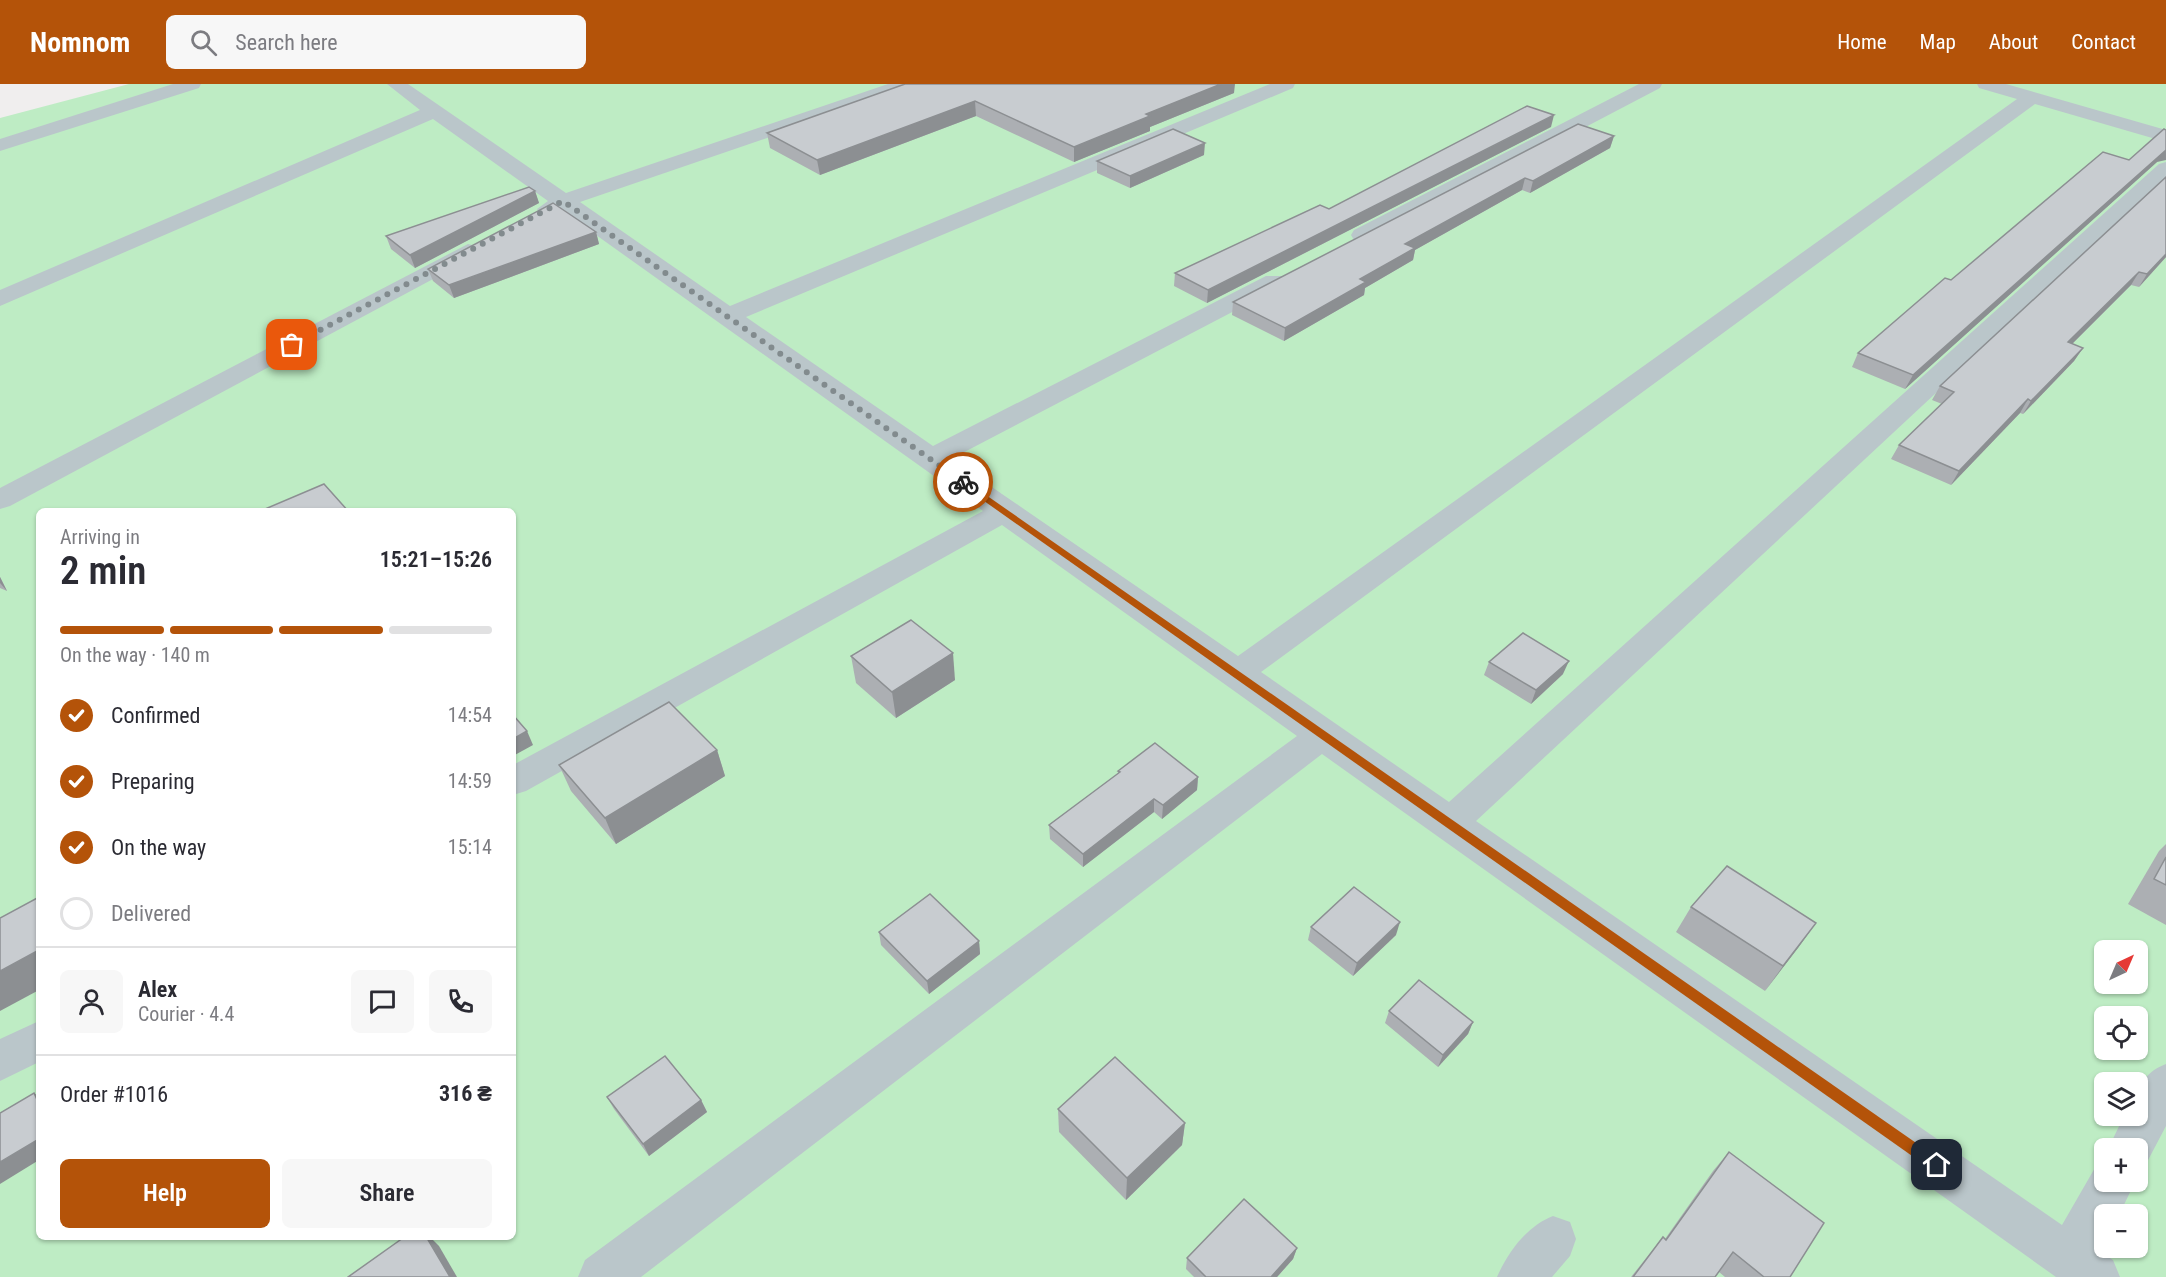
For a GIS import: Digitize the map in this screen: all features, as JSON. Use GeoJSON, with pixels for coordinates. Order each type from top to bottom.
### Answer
{"type":"FeatureCollection","features":[{"type":"Feature","properties":{"kind":"street"},"geometry":{"type":"LineString","coordinates":[[0,145],[192,84]]}},
{"type":"Feature","properties":{"kind":"street"},"geometry":{"type":"LineString","coordinates":[[396,84],[2083,1268],[2109,1192]]}},
{"type":"Feature","properties":{"kind":"street"},"geometry":{"type":"LineString","coordinates":[[532,218],[563,201],[906,84]]}},
{"type":"Feature","properties":{"kind":"street"},"geometry":{"type":"LineString","coordinates":[[727,316],[1286,84]]}},
{"type":"Feature","properties":{"kind":"street"},"geometry":{"type":"LineString","coordinates":[[1345,244],[1653,84]]}},
{"type":"Feature","properties":{"kind":"street"},"geometry":{"type":"LineString","coordinates":[[1986,84],[2166,136]]}},
{"type":"Feature","properties":{"kind":"street"},"geometry":{"type":"LineString","coordinates":[[1236,674],[2032,97]]}},
{"type":"Feature","properties":{"kind":"street"},"geometry":{"type":"LineString","coordinates":[[0,299],[434,111]]}},
{"type":"Feature","properties":{"kind":"street"},"geometry":{"type":"LineString","coordinates":[[1450,823],[2166,168]]}},
{"type":"Feature","properties":{"kind":"street"},"geometry":{"type":"LineString","coordinates":[[0,500],[490,240]]}},
{"type":"Feature","properties":{"kind":"street"},"geometry":{"type":"LineString","coordinates":[[930,459],[1292,272]]}},
{"type":"Feature","properties":{"kind":"street"},"geometry":{"type":"LineString","coordinates":[[516,779],[1005,512]]}},
{"type":"Feature","properties":{"kind":"street"},"geometry":{"type":"LineString","coordinates":[[602,1277],[1323,735]]}},
{"type":"Feature","properties":{"kind":"street"},"geometry":{"type":"LineString","coordinates":[[0,1061],[36,1042]]}},
{"type":"Feature","properties":{"kind":"street"},"geometry":{"type":"LineString","coordinates":[[2136,1138],[2166,1084]]}},
{"type":"Feature","properties":{"kind":"street"},"geometry":{"type":"LineString","coordinates":[[1521,1277],[1553,1239]]}},
{"type":"Feature","properties":{"kind":"green space"},"geometry":{"type":"Polygon","coordinates":[[[129,84],[2166,84],[2166,1277],[0,1277],[0,118],[129,84]]]}},
{"type":"Feature","properties":{"kind":"building"},"geometry":{"type":"Polygon","coordinates":[[[905,84],[1221,84],[1146,114],[1150,116],[1074,147],[975,101],[817,160],[767,133],[905,84]]]}},
{"type":"Feature","properties":{"kind":"building"},"geometry":{"type":"Polygon","coordinates":[[[1527,106],[1554,115],[1208,290],[1175,273],[1320,205],[1329,209],[1527,106]]]}},
{"type":"Feature","properties":{"kind":"building"},"geometry":{"type":"Polygon","coordinates":[[[1578,124],[1614,136],[1533,181],[1525,178],[1405,244],[1415,248],[1360,279],[1366,282],[1285,328],[1233,302],[1578,124]]]}},
{"type":"Feature","properties":{"kind":"building"},"geometry":{"type":"Polygon","coordinates":[[[1173,129],[1205,143],[1130,176],[1097,161],[1173,129]]]}},
{"type":"Feature","properties":{"kind":"building"},"geometry":{"type":"Polygon","coordinates":[[[2164,129],[2166,130],[2166,150],[1913,375],[1858,353],[1945,278],[1951,280],[2103,152],[2129,160],[2164,129]]]}},
{"type":"Feature","properties":{"kind":"building"},"geometry":{"type":"Polygon","coordinates":[[[2166,177],[2166,254],[2147,274],[2139,272],[2068,342],[2083,348],[2031,401],[2028,399],[1959,471],[1899,445],[1954,392],[1940,386],[2166,177]]]}},
{"type":"Feature","properties":{"kind":"building"},"geometry":{"type":"Polygon","coordinates":[[[529,187],[535,191],[410,255],[386,236],[529,187]]]}},
{"type":"Feature","properties":{"kind":"building"},"geometry":{"type":"Polygon","coordinates":[[[553,203],[596,232],[449,285],[428,269],[553,203]]]}},
{"type":"Feature","properties":{"kind":"building"},"geometry":{"type":"Polygon","coordinates":[[[324,484],[345,508],[267,508],[324,484]]]}},
{"type":"Feature","properties":{"kind":"building"},"geometry":{"type":"Polygon","coordinates":[[[911,620],[953,653],[892,692],[851,656],[911,620]]]}},
{"type":"Feature","properties":{"kind":"building"},"geometry":{"type":"Polygon","coordinates":[[[1523,633],[1569,661],[1536,690],[1489,662],[1523,633]]]}},
{"type":"Feature","properties":{"kind":"building"},"geometry":{"type":"Polygon","coordinates":[[[669,702],[717,750],[605,818],[559,765],[669,702]]]}},
{"type":"Feature","properties":{"kind":"building"},"geometry":{"type":"Polygon","coordinates":[[[516,718],[527,731],[516,737],[516,718]]]}},
{"type":"Feature","properties":{"kind":"building"},"geometry":{"type":"Polygon","coordinates":[[[1155,743],[1198,777],[1163,805],[1154,799],[1083,854],[1049,825],[1120,772],[1118,771],[1155,743]]]}},
{"type":"Feature","properties":{"kind":"building"},"geometry":{"type":"Polygon","coordinates":[[[2166,857],[2166,885],[2154,879],[2166,857]]]}},
{"type":"Feature","properties":{"kind":"building"},"geometry":{"type":"Polygon","coordinates":[[[1727,866],[1816,923],[1783,966],[1691,907],[1727,866]]]}},
{"type":"Feature","properties":{"kind":"building"},"geometry":{"type":"Polygon","coordinates":[[[1354,887],[1400,922],[1357,963],[1311,927],[1354,887]]]}},
{"type":"Feature","properties":{"kind":"building"},"geometry":{"type":"Polygon","coordinates":[[[930,894],[979,941],[927,981],[879,932],[930,894]]]}},
{"type":"Feature","properties":{"kind":"building"},"geometry":{"type":"Polygon","coordinates":[[[36,899],[36,952],[0,971],[0,918],[36,899]]]}},
{"type":"Feature","properties":{"kind":"building"},"geometry":{"type":"Polygon","coordinates":[[[1419,980],[1473,1022],[1443,1055],[1389,1011],[1419,980]]]}},
{"type":"Feature","properties":{"kind":"building"},"geometry":{"type":"Polygon","coordinates":[[[665,1056],[701,1100],[643,1144],[607,1097],[665,1056]]]}},
{"type":"Feature","properties":{"kind":"building"},"geometry":{"type":"Polygon","coordinates":[[[1115,1057],[1185,1123],[1127,1178],[1058,1109],[1115,1057]]]}},
{"type":"Feature","properties":{"kind":"building"},"geometry":{"type":"Polygon","coordinates":[[[34,1093],[36,1097],[36,1141],[0,1162],[0,1113],[34,1093]]]}},
{"type":"Feature","properties":{"kind":"building"},"geometry":{"type":"Polygon","coordinates":[[[1729,1152],[1824,1223],[1790,1277],[1764,1277],[1733,1252],[1715,1277],[1633,1277],[1663,1237],[1666,1240],[1729,1152]]]}},
{"type":"Feature","properties":{"kind":"building"},"geometry":{"type":"Polygon","coordinates":[[[1244,1199],[1297,1248],[1271,1277],[1206,1277],[1187,1258],[1244,1199]]]}},
{"type":"Feature","properties":{"kind":"building"},"geometry":{"type":"Polygon","coordinates":[[[400,1240],[428,1240],[450,1277],[348,1277],[400,1240]]]}},
{"type":"Feature","properties":{"kind":"way so far"},"geometry":{"type":"LineString","coordinates":[[292,345],[563,201],[963,482]]}},
{"type":"Feature","properties":{"kind":"route"},"geometry":{"type":"LineString","coordinates":[[963,482],[1937,1165]]}}]}
